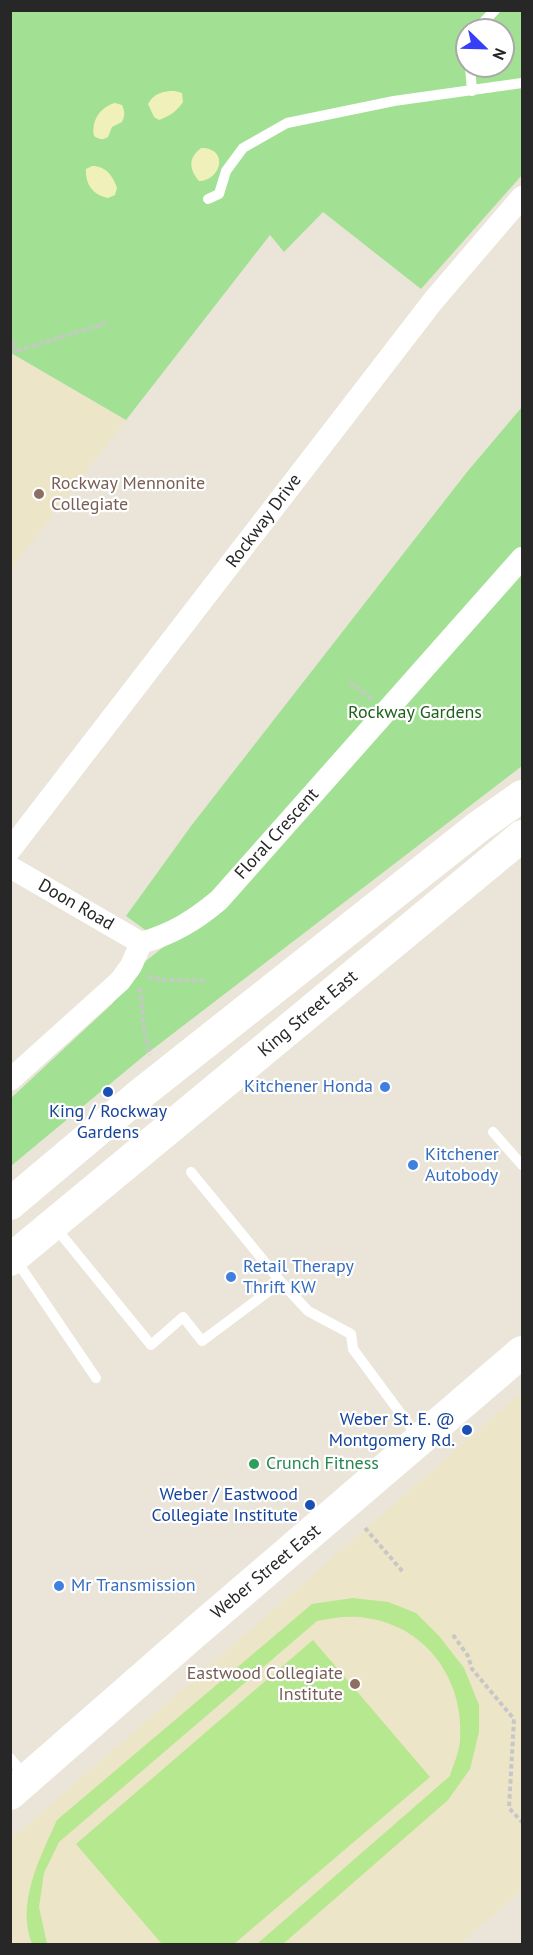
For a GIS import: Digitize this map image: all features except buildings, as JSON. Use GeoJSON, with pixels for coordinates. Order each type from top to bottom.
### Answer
{"type":"FeatureCollection","features":[{"type":"Feature","properties":{"kind":"main road"},"geometry":{"type":"LineString","coordinates":[[478,827],[522,785]]}},
{"type":"Feature","properties":{"kind":"main road"},"geometry":{"type":"LineString","coordinates":[[10,1204],[143,1092],[478,827],[522,796]]}},
{"type":"Feature","properties":{"kind":"main road","name":"King Street East"},"geometry":{"type":"LineString","coordinates":[[13,1258],[521,841]]}},
{"type":"Feature","properties":{"kind":"main road","name":"Weber Street East"},"geometry":{"type":"LineString","coordinates":[[16,1777],[522,1352]]}},
{"type":"Feature","properties":{"kind":"street","name":"Rockway Drive"},"geometry":{"type":"LineString","coordinates":[[10,850],[433,301],[522,197]]}},
{"type":"Feature","properties":{"kind":"street","name":"Floral Crescent"},"geometry":{"type":"LineString","coordinates":[[141,943],[162,937],[197,918],[219,900],[522,558]]}},
{"type":"Feature","properties":{"kind":"street","name":"Doon Road"},"geometry":{"type":"LineString","coordinates":[[10,867],[141,943]]}},
{"type":"Feature","properties":{"kind":"street"},"geometry":{"type":"LineString","coordinates":[[10,1080],[120,981],[141,943]]}},
{"type":"Feature","properties":{"kind":"lane"},"geometry":{"type":"LineString","coordinates":[[471,78],[472,91]]}},
{"type":"Feature","properties":{"kind":"lane"},"geometry":{"type":"LineString","coordinates":[[208,199],[219,194],[226,171],[243,148],[287,123],[394,101],[522,83]]}},
{"type":"Feature","properties":{"kind":"lane"},"geometry":{"type":"LineString","coordinates":[[493,1132],[522,1165]]}},
{"type":"Feature","properties":{"kind":"lane"},"geometry":{"type":"LineString","coordinates":[[191,1172],[281,1282],[308,1311],[351,1334],[353,1349],[420,1439]]}},
{"type":"Feature","properties":{"kind":"lane"},"geometry":{"type":"LineString","coordinates":[[53,1225],[151,1345],[183,1317],[202,1341],[281,1282]]}},
{"type":"Feature","properties":{"kind":"lane"},"geometry":{"type":"LineString","coordinates":[[13,1258],[96,1378]]}},
{"type":"Feature","properties":{"kind":"path"},"geometry":{"type":"LineString","coordinates":[[10,353],[106,323]]}},
{"type":"Feature","properties":{"kind":"path"},"geometry":{"type":"LineString","coordinates":[[10,336],[18,351]]}},
{"type":"Feature","properties":{"kind":"path"},"geometry":{"type":"LineString","coordinates":[[350,682],[387,711]]}},
{"type":"Feature","properties":{"kind":"path"},"geometry":{"type":"LineString","coordinates":[[143,974],[161,980],[207,981]]}},
{"type":"Feature","properties":{"kind":"path"},"geometry":{"type":"LineString","coordinates":[[139,980],[144,1029],[151,1061]]}},
{"type":"Feature","properties":{"kind":"path"},"geometry":{"type":"LineString","coordinates":[[365,1528],[403,1572]]}},
{"type":"Feature","properties":{"kind":"path"},"geometry":{"type":"LineString","coordinates":[[453,1635],[468,1656],[472,1669],[514,1719],[509,1808],[522,1822]]}},
{"type":"Feature","properties":{"kind":"shaded area","name":"Rockway Mennonite Collegiate"},"geometry":{"type":"Polygon","coordinates":[[[11,353],[126,420],[11,569],[11,353]]]}},
{"type":"Feature","properties":{"kind":"shaded area","name":"Eastwood Collegiate Institute"},"geometry":{"type":"Polygon","coordinates":[[[522,1392],[522,1890],[460,1944],[11,1944],[11,1839],[522,1392]]]}},
{"type":"Feature","properties":{"kind":"green space"},"geometry":{"type":"Polygon","coordinates":[[[10,11],[522,11],[522,175],[421,289],[323,212],[284,252],[270,235],[126,420],[11,353],[10,11]]]}},
{"type":"Feature","properties":{"kind":"green space","name":"Rockway Gardens"},"geometry":{"type":"Polygon","coordinates":[[[522,407],[522,766],[145,1055],[11,1166],[11,1098],[112,1004],[142,964],[166,945],[126,916],[191,826],[467,472],[522,407]]]}},
{"type":"Feature","properties":{"kind":"green space"},"geometry":{"type":"Polygon","coordinates":[[[353,1598],[388,1602],[416,1613],[439,1636],[464,1668],[479,1705],[479,1732],[470,1769],[448,1800],[283,1944],[257,1944],[450,1776],[460,1741],[460,1719],[456,1698],[449,1679],[425,1645],[389,1623],[367,1618],[348,1617],[317,1621],[59,1842],[44,1873],[39,1907],[47,1944],[32,1944],[28,1928],[28,1896],[37,1865],[57,1820],[312,1604],[353,1598]]]}},
{"type":"Feature","properties":{"kind":"green space"},"geometry":{"type":"Polygon","coordinates":[[[313,1640],[430,1777],[234,1944],[162,1944],[76,1844],[313,1640]]]}},
{"type":"Feature","properties":{"kind":"sand"},"geometry":{"type":"Polygon","coordinates":[[[175,91],[182,93],[181,105],[173,113],[159,120],[154,117],[148,104],[150,100],[159,93],[175,91]]]}},
{"type":"Feature","properties":{"kind":"sand"},"geometry":{"type":"Polygon","coordinates":[[[115,103],[123,107],[122,122],[112,127],[105,139],[94,136],[93,130],[98,115],[115,103]]]}},
{"type":"Feature","properties":{"kind":"sand"},"geometry":{"type":"Polygon","coordinates":[[[201,148],[210,149],[216,153],[219,164],[213,176],[199,181],[191,164],[201,148]]]}},
{"type":"Feature","properties":{"kind":"sand"},"geometry":{"type":"Polygon","coordinates":[[[92,166],[105,170],[111,176],[117,188],[115,195],[108,198],[103,197],[91,188],[86,169],[92,166]]]}},
{"type":"Feature","properties":{"kind":"place","name":"Rockway Mennonite Collegiate"},"geometry":{"type":"Point","coordinates":[39,494]}},
{"type":"Feature","properties":{"kind":"place","name":"Kitchener Honda"},"geometry":{"type":"Point","coordinates":[385,1087]}},
{"type":"Feature","properties":{"kind":"place","name":"King / Rockway Gardens"},"geometry":{"type":"Point","coordinates":[108,1092]}},
{"type":"Feature","properties":{"kind":"place","name":"Kitchener Autobody"},"geometry":{"type":"Point","coordinates":[413,1165]}},
{"type":"Feature","properties":{"kind":"place","name":"Retail Therapy Thrift KW"},"geometry":{"type":"Point","coordinates":[231,1277]}},
{"type":"Feature","properties":{"kind":"place","name":"Weber St. E. @ Montgomery Rd."},"geometry":{"type":"Point","coordinates":[467,1430]}},
{"type":"Feature","properties":{"kind":"place","name":"Crunch Fitness"},"geometry":{"type":"Point","coordinates":[254,1464]}},
{"type":"Feature","properties":{"kind":"place","name":"Weber / Eastwood Collegiate Institute"},"geometry":{"type":"Point","coordinates":[310,1505]}},
{"type":"Feature","properties":{"kind":"place","name":"Mr Transmission"},"geometry":{"type":"Point","coordinates":[59,1586]}},
{"type":"Feature","properties":{"kind":"place","name":"Eastwood Collegiate Institute"},"geometry":{"type":"Point","coordinates":[355,1684]}}]}
